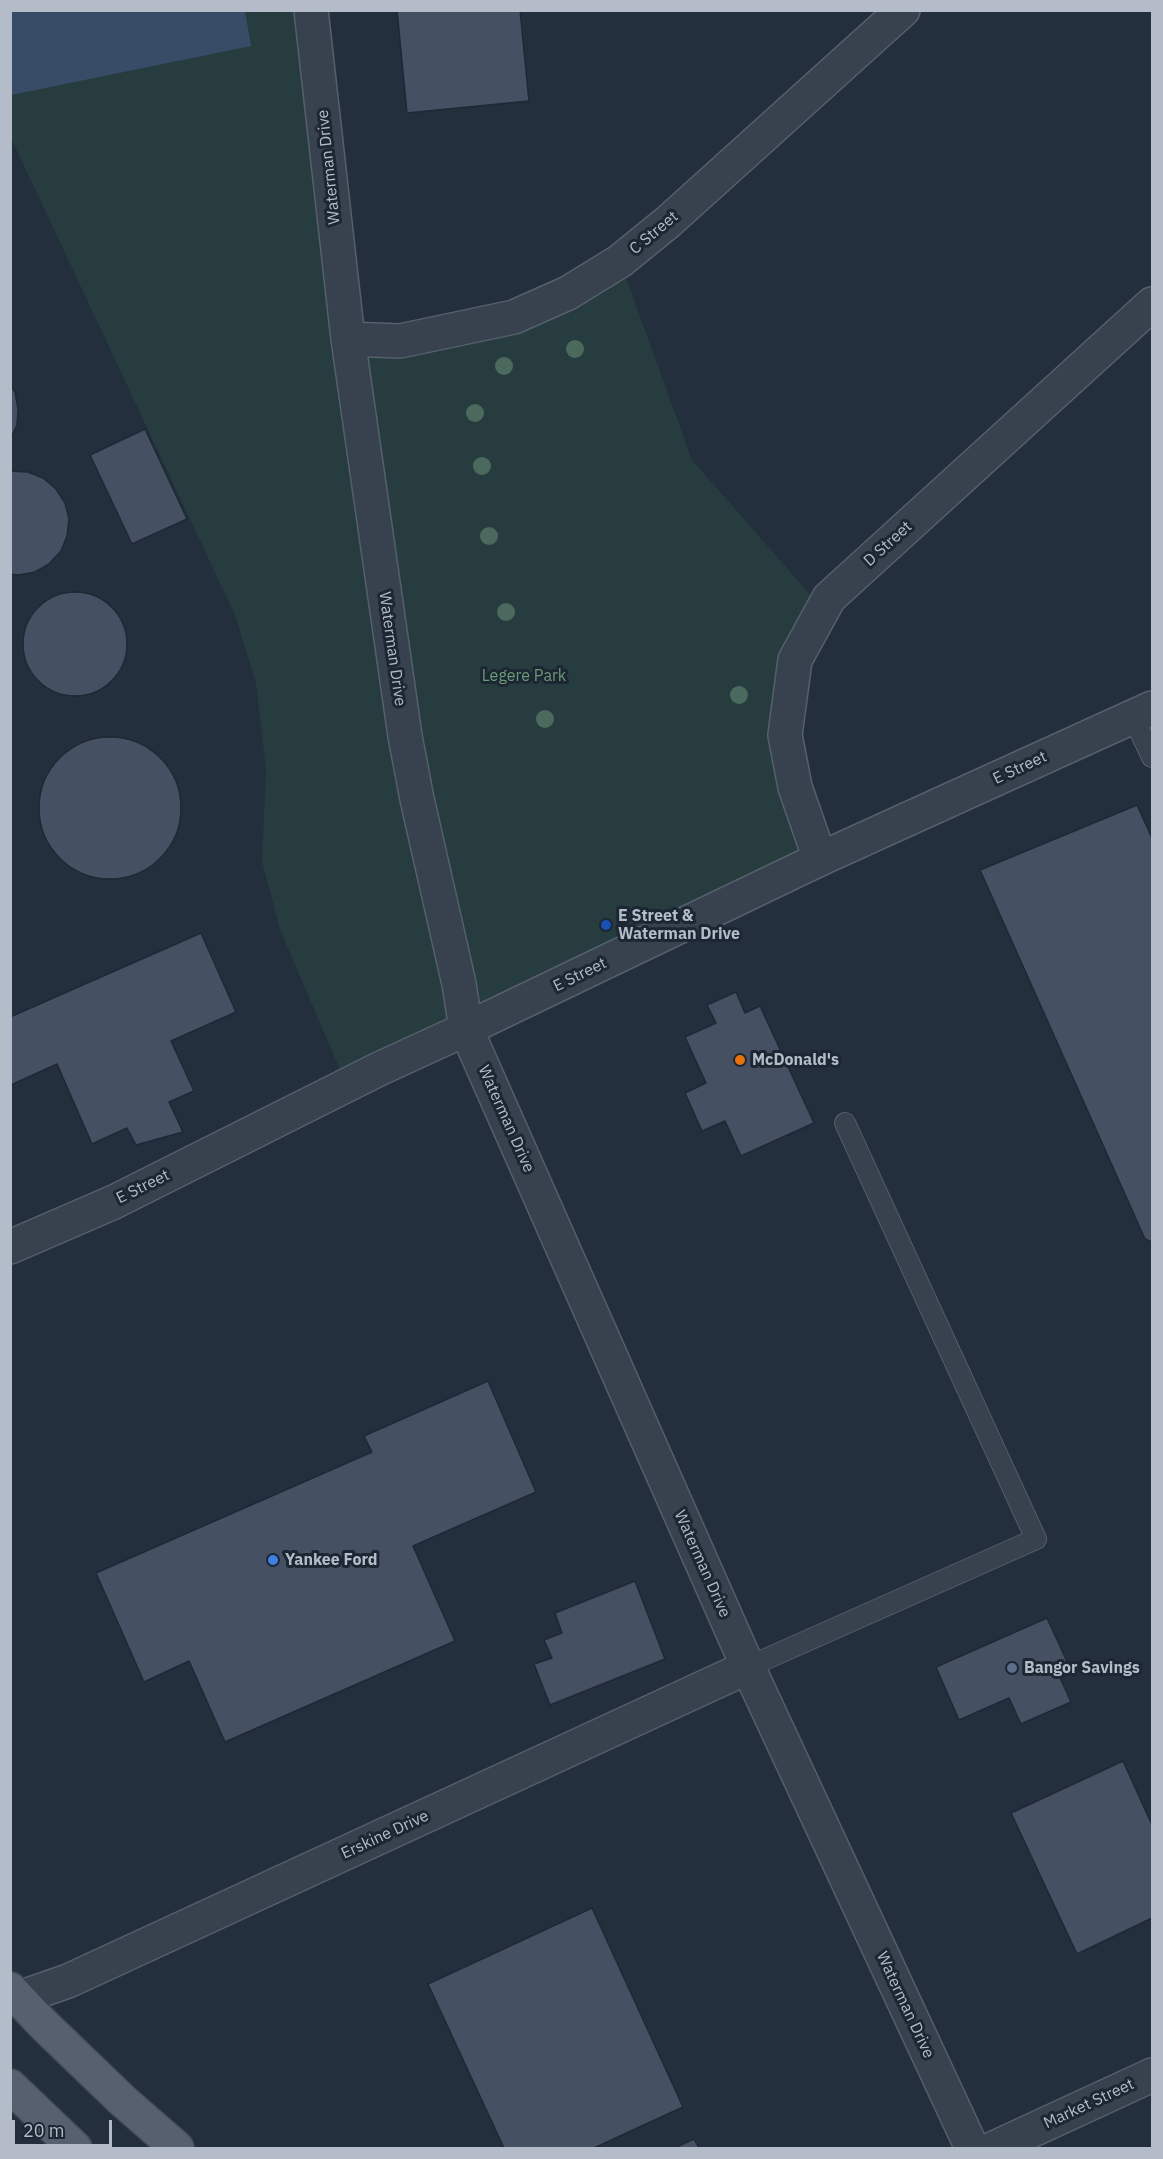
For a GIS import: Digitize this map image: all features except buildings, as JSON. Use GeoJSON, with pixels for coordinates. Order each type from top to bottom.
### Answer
{"type":"FeatureCollection","features":[{"type":"Feature","properties":{"kind":"main road"},"geometry":{"type":"LineString","coordinates":[[14,1994],[122,2100],[177,2148]]}},
{"type":"Feature","properties":{"kind":"main road"},"geometry":{"type":"LineString","coordinates":[[10,2086],[75,2148]]}},
{"type":"Feature","properties":{"kind":"street","name":"Waterman Drive"},"geometry":{"type":"LineString","coordinates":[[311,10],[348,339],[405,736],[459,984],[466,1029],[748,1667],[972,2148]]}},
{"type":"Feature","properties":{"kind":"street","name":"C Street"},"geometry":{"type":"LineString","coordinates":[[348,339],[400,341],[514,317],[568,293],[620,261],[668,222],[903,10]]}},
{"type":"Feature","properties":{"kind":"street","name":"D Street"},"geometry":{"type":"LineString","coordinates":[[820,859],[795,788],[785,735],[795,660],[829,598],[1152,304]]}},
{"type":"Feature","properties":{"kind":"street","name":"E Street"},"geometry":{"type":"LineString","coordinates":[[10,1247],[114,1202],[379,1069],[820,859],[1143,712]]}},
{"type":"Feature","properties":{"kind":"street","name":"Erskine Drive"},"geometry":{"type":"LineString","coordinates":[[14,1994],[68,1981],[748,1667]]}},
{"type":"Feature","properties":{"kind":"street","name":"Market Street"},"geometry":{"type":"LineString","coordinates":[[994,2148],[1152,2075]]}},
{"type":"Feature","properties":{"kind":"lane"},"geometry":{"type":"LineString","coordinates":[[1143,712],[1152,756]]}},
{"type":"Feature","properties":{"kind":"lane"},"geometry":{"type":"LineString","coordinates":[[748,1667],[1036,1539],[845,1123]]}},
{"type":"Feature","properties":{"kind":"green space","name":"Legere Park"},"geometry":{"type":"Polygon","coordinates":[[[10,11],[311,11],[349,339],[479,323],[620,261],[692,460],[823,609],[785,735],[820,859],[347,1086],[281,932],[262,862],[266,770],[256,683],[235,615],[11,138],[10,11]]]}},
{"type":"Feature","properties":{"kind":"water"},"geometry":{"type":"Polygon","coordinates":[[[11,10],[245,11],[251,46],[11,95],[11,10]]]}},
{"type":"Feature","properties":{"kind":"place","name":"E Street & Waterman Drive"},"geometry":{"type":"Point","coordinates":[606,925]}},
{"type":"Feature","properties":{"kind":"place","name":"McDonald's"},"geometry":{"type":"Point","coordinates":[740,1060]}},
{"type":"Feature","properties":{"kind":"place","name":"Yankee Ford"},"geometry":{"type":"Point","coordinates":[273,1560]}},
{"type":"Feature","properties":{"kind":"place","name":"Bangor Savings"},"geometry":{"type":"Point","coordinates":[1012,1668]}}]}
